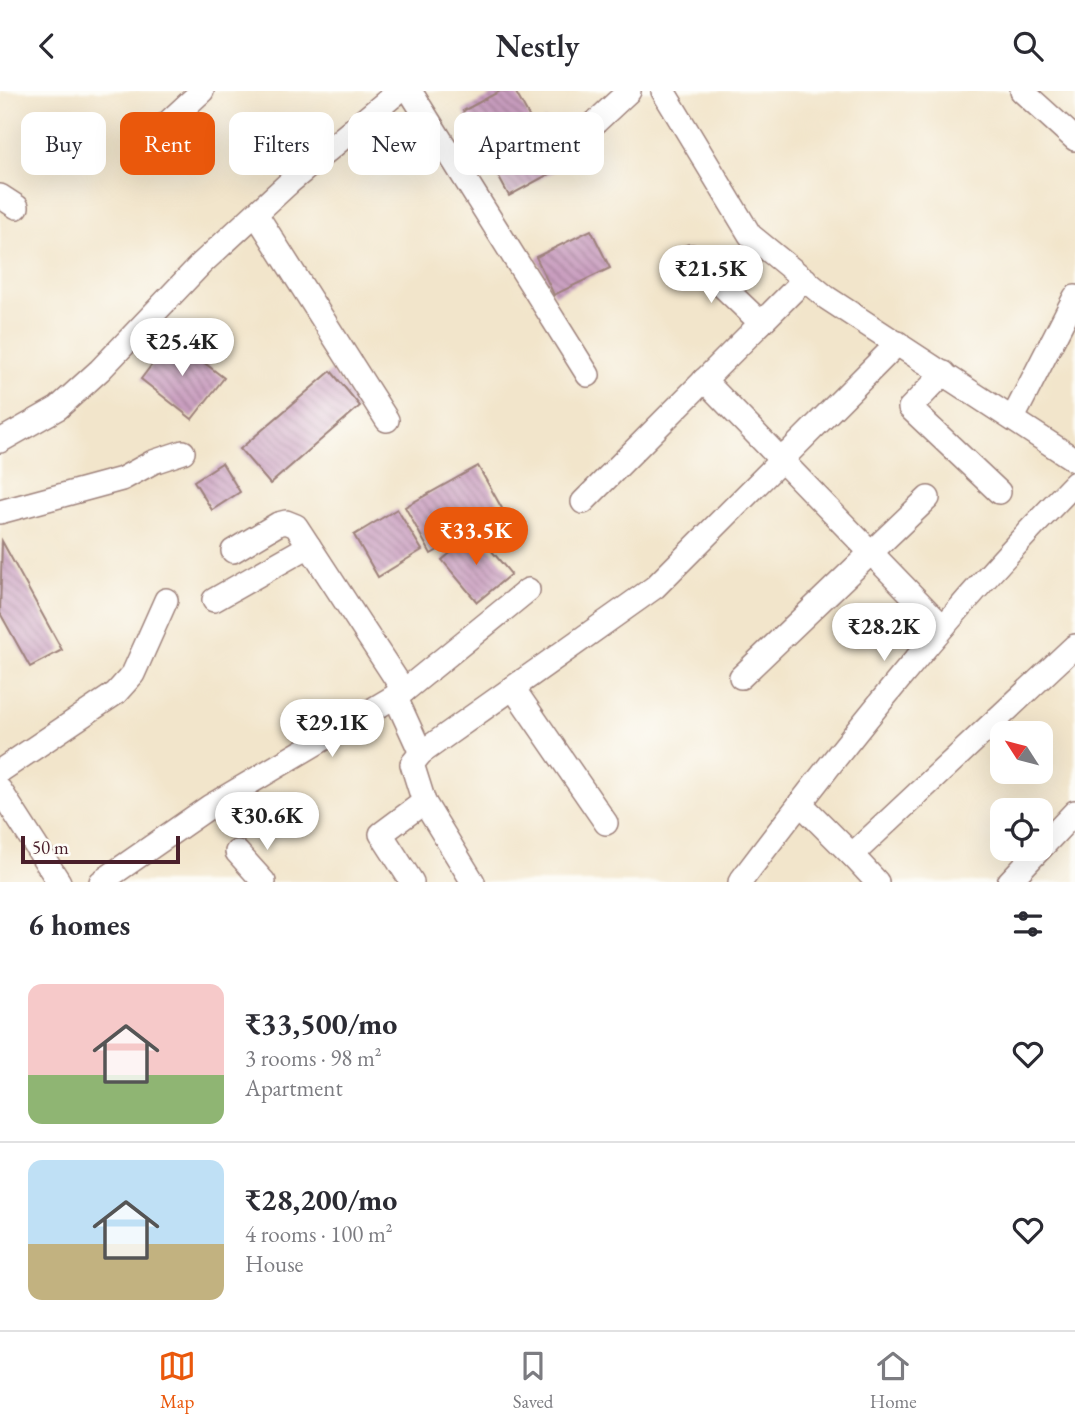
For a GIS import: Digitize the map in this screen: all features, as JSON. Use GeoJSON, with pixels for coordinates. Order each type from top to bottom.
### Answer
{"type":"FeatureCollection","features":[{"type":"Feature","properties":{"kind":"street"},"geometry":{"type":"LineString","coordinates":[[179,112],[202,91]]}},
{"type":"Feature","properties":{"kind":"street"},"geometry":{"type":"LineString","coordinates":[[0,441],[58,408],[100,370],[201,264],[399,91]]}},
{"type":"Feature","properties":{"kind":"street"},"geometry":{"type":"LineString","coordinates":[[410,91],[588,375]]}},
{"type":"Feature","properties":{"kind":"street"},"geometry":{"type":"LineString","coordinates":[[604,114],[629,91]]}},
{"type":"Feature","properties":{"kind":"street"},"geometry":{"type":"LineString","coordinates":[[663,91],[750,235],[827,298],[1075,460]]}},
{"type":"Feature","properties":{"kind":"street"},"geometry":{"type":"LineString","coordinates":[[1022,91],[1075,139]]}},
{"type":"Feature","properties":{"kind":"street"},"geometry":{"type":"LineString","coordinates":[[256,214],[387,420]]}},
{"type":"Feature","properties":{"kind":"street"},"geometry":{"type":"LineString","coordinates":[[691,256],[761,323]]}},
{"type":"Feature","properties":{"kind":"street"},"geometry":{"type":"LineString","coordinates":[[583,502],[805,279]]}},
{"type":"Feature","properties":{"kind":"street"},"geometry":{"type":"LineString","coordinates":[[1013,418],[1075,297]]}},
{"type":"Feature","properties":{"kind":"street"},"geometry":{"type":"LineString","coordinates":[[473,882],[424,802],[412,764],[421,753],[655,587],[898,343]]}},
{"type":"Feature","properties":{"kind":"street"},"geometry":{"type":"LineString","coordinates":[[944,373],[909,408],[999,492]]}},
{"type":"Feature","properties":{"kind":"street"},"geometry":{"type":"LineString","coordinates":[[704,380],[943,627]]}},
{"type":"Feature","properties":{"kind":"street"},"geometry":{"type":"LineString","coordinates":[[0,512],[122,479],[153,462],[183,452]]}},
{"type":"Feature","properties":{"kind":"street"},"geometry":{"type":"LineString","coordinates":[[740,882],[860,725],[1010,549],[1075,483]]}},
{"type":"Feature","properties":{"kind":"street"},"geometry":{"type":"LineString","coordinates":[[741,677],[928,498]]}},
{"type":"Feature","properties":{"kind":"street"},"geometry":{"type":"LineString","coordinates":[[233,551],[286,522],[296,526],[399,693],[421,753]]}},
{"type":"Feature","properties":{"kind":"street"},"geometry":{"type":"LineString","coordinates":[[214,600],[309,546]]}},
{"type":"Feature","properties":{"kind":"street"},"geometry":{"type":"LineString","coordinates":[[101,882],[209,807],[399,693],[528,590]]}},
{"type":"Feature","properties":{"kind":"street"},"geometry":{"type":"LineString","coordinates":[[0,771],[116,693],[133,674],[166,600]]}},
{"type":"Feature","properties":{"kind":"street"},"geometry":{"type":"LineString","coordinates":[[852,855],[1075,646]]}},
{"type":"Feature","properties":{"kind":"street"},"geometry":{"type":"LineString","coordinates":[[513,688],[606,823]]}},
{"type":"Feature","properties":{"kind":"street"},"geometry":{"type":"LineString","coordinates":[[0,790],[59,882]]}},
{"type":"Feature","properties":{"kind":"street"},"geometry":{"type":"LineString","coordinates":[[412,882],[381,834],[424,802]]}},
{"type":"Feature","properties":{"kind":"street"},"geometry":{"type":"LineString","coordinates":[[800,803],[877,882]]}},
{"type":"Feature","properties":{"kind":"street"},"geometry":{"type":"LineString","coordinates":[[1053,835],[1075,812]]}},
{"type":"Feature","properties":{"kind":"street"},"geometry":{"type":"LineString","coordinates":[[237,852],[264,882]]}},
{"type":"Feature","properties":{"kind":"street"},"geometry":{"type":"LineString","coordinates":[[1009,882],[1029,861]]}},
{"type":"Feature","properties":{"kind":"building"},"geometry":{"type":"Polygon","coordinates":[[[500,91],[515,91],[527,112],[464,112],[500,91]]]}},
{"type":"Feature","properties":{"kind":"building"},"geometry":{"type":"Polygon","coordinates":[[[498,175],[547,175],[509,196],[498,175]]]}},
{"type":"Feature","properties":{"kind":"building"},"geometry":{"type":"Polygon","coordinates":[[[591,230],[610,268],[554,295],[536,257],[591,230]]]}},
{"type":"Feature","properties":{"kind":"building"},"geometry":{"type":"Polygon","coordinates":[[[172,338],[224,378],[192,419],[141,379],[172,338]]]}},
{"type":"Feature","properties":{"kind":"building"},"geometry":{"type":"Polygon","coordinates":[[[331,371],[360,406],[270,484],[240,449],[331,371]]]}},
{"type":"Feature","properties":{"kind":"building"},"geometry":{"type":"Polygon","coordinates":[[[222,463],[240,492],[212,510],[194,481],[222,463]]]}},
{"type":"Feature","properties":{"kind":"building"},"geometry":{"type":"Polygon","coordinates":[[[478,466],[504,512],[431,554],[405,507],[478,466]]]}},
{"type":"Feature","properties":{"kind":"building"},"geometry":{"type":"Polygon","coordinates":[[[397,509],[422,550],[378,577],[354,535],[397,509]]]}},
{"type":"Feature","properties":{"kind":"building"},"geometry":{"type":"Polygon","coordinates":[[[476,532],[511,574],[477,602],[442,560],[476,532]]]}},
{"type":"Feature","properties":{"kind":"building"},"geometry":{"type":"Polygon","coordinates":[[[2,541],[62,650],[30,667],[0,613],[2,541]]]}}]}
